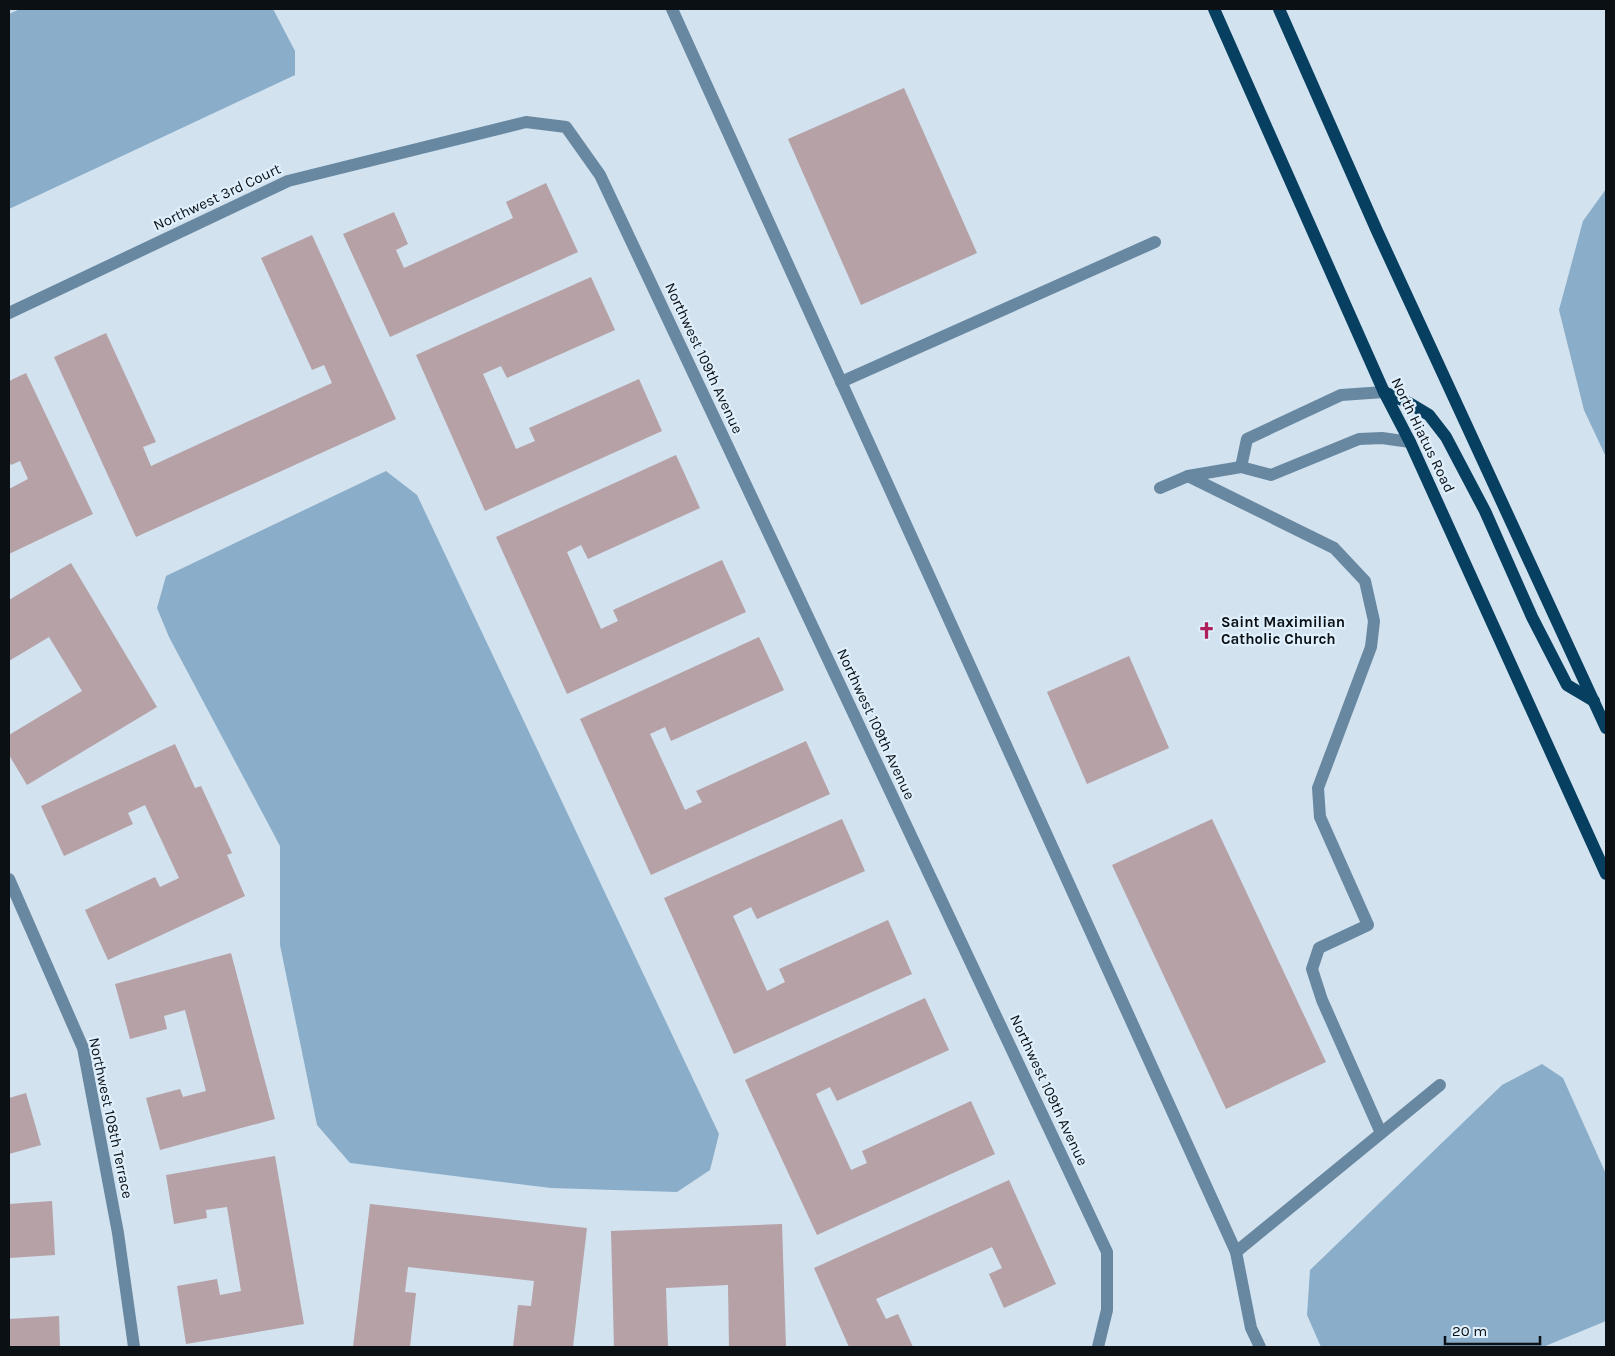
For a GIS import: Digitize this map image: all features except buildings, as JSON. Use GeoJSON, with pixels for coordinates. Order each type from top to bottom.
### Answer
{"type":"FeatureCollection","features":[{"type":"Feature","properties":{"kind":"main road","name":"North Hiatus Road"},"geometry":{"type":"LineString","coordinates":[[1214,9],[1384,392],[1410,442],[1606,874]]}},
{"type":"Feature","properties":{"kind":"main road"},"geometry":{"type":"LineString","coordinates":[[1279,9],[1377,232],[1606,728]]}},
{"type":"Feature","properties":{"kind":"main road"},"geometry":{"type":"LineString","coordinates":[[1384,392],[1430,415],[1446,437],[1485,511],[1532,617],[1567,685],[1594,702]]}},
{"type":"Feature","properties":{"kind":"street"},"geometry":{"type":"LineString","coordinates":[[672,9],[1236,1252],[1251,1328],[1260,1347]]}},
{"type":"Feature","properties":{"kind":"street","name":"Northwest 3rd Court"},"geometry":{"type":"LineString","coordinates":[[9,314],[288,181],[526,122],[566,128]]}},
{"type":"Feature","properties":{"kind":"street","name":"Northwest 109th Avenue"},"geometry":{"type":"LineString","coordinates":[[566,128],[600,176],[1107,1252],[1107,1310],[1098,1347]]}},
{"type":"Feature","properties":{"kind":"street"},"geometry":{"type":"LineString","coordinates":[[841,382],[1155,242]]}},
{"type":"Feature","properties":{"kind":"street"},"geometry":{"type":"LineString","coordinates":[[1241,467],[1247,439],[1341,395],[1384,392]]}},
{"type":"Feature","properties":{"kind":"street"},"geometry":{"type":"LineString","coordinates":[[1160,488],[1188,476],[1241,467],[1271,475],[1359,439],[1382,438],[1410,442]]}},
{"type":"Feature","properties":{"kind":"street"},"geometry":{"type":"LineString","coordinates":[[1188,476],[1334,548],[1365,581],[1374,621],[1371,647],[1318,788],[1320,817],[1368,924],[1319,948],[1312,969],[1322,1000],[1381,1133]]}},
{"type":"Feature","properties":{"kind":"street","name":"Northwest 108th Terrace"},"geometry":{"type":"LineString","coordinates":[[9,879],[83,1048],[118,1233],[134,1347]]}},
{"type":"Feature","properties":{"kind":"street"},"geometry":{"type":"LineString","coordinates":[[1236,1252],[1440,1085]]}},
{"type":"Feature","properties":{"kind":"water"},"geometry":{"type":"Polygon","coordinates":[[[20,9],[273,9],[295,51],[295,75],[9,209],[9,14],[20,9]]]}},
{"type":"Feature","properties":{"kind":"water"},"geometry":{"type":"Polygon","coordinates":[[[1606,189],[1606,457],[1584,410],[1559,310],[1583,221],[1606,189]]]}},
{"type":"Feature","properties":{"kind":"water"},"geometry":{"type":"Polygon","coordinates":[[[386,471],[417,495],[719,1134],[710,1170],[677,1192],[551,1188],[350,1163],[317,1125],[280,945],[280,846],[169,637],[157,608],[166,576],[386,471]]]}},
{"type":"Feature","properties":{"kind":"water"},"geometry":{"type":"Polygon","coordinates":[[[1542,1064],[1563,1078],[1606,1174],[1606,1321],[1543,1347],[1321,1347],[1307,1315],[1310,1270],[1502,1085],[1542,1064]]]}},
{"type":"Feature","properties":{"kind":"place","name":"Saint Maximilian Catholic Church"},"geometry":{"type":"Point","coordinates":[1207,631]}}]}
